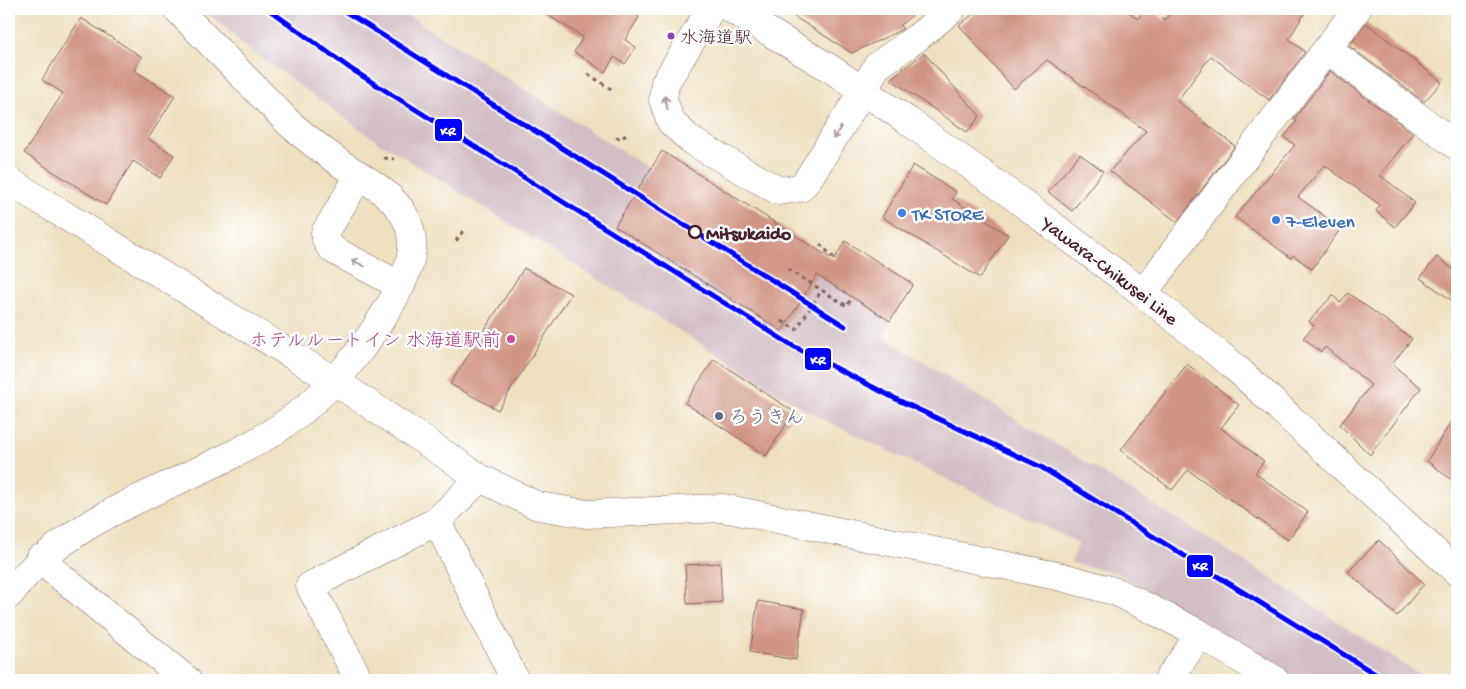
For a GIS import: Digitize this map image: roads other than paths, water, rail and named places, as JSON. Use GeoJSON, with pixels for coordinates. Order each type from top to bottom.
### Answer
{"type":"FeatureCollection","features":[{"type":"Feature","properties":{"kind":"street"},"geometry":{"type":"LineString","coordinates":[[12,581],[81,529],[238,452],[279,428],[320,397],[336,382],[370,341],[401,286],[410,264],[414,246],[412,232],[404,215],[393,201],[310,141],[290,124],[178,9]]}},
{"type":"Feature","properties":{"kind":"street"},"geometry":{"type":"LineString","coordinates":[[711,9],[665,83],[664,100],[671,122],[693,142],[779,191],[800,188],[806,182],[863,92],[877,66],[918,37],[952,9]]}},
{"type":"Feature","properties":{"kind":"street","name":"Yawara-Chikusei Line"},"geometry":{"type":"LineString","coordinates":[[731,9],[831,69],[1010,193],[1143,293],[1236,368],[1457,572]]}},
{"type":"Feature","properties":{"kind":"street"},"geometry":{"type":"LineString","coordinates":[[1143,293],[1357,9]]}},
{"type":"Feature","properties":{"kind":"street"},"geometry":{"type":"LineString","coordinates":[[1327,49],[1457,146]]}},
{"type":"Feature","properties":{"kind":"street"},"geometry":{"type":"LineString","coordinates":[[359,176],[325,234],[326,241],[330,248],[401,286]]}},
{"type":"Feature","properties":{"kind":"street"},"geometry":{"type":"LineString","coordinates":[[9,182],[336,382],[480,478],[538,506],[587,514],[723,508],[1062,577],[1117,592],[1200,634],[1275,680]]}},
{"type":"Feature","properties":{"kind":"street"},"geometry":{"type":"LineString","coordinates":[[359,680],[310,586],[436,522],[480,478]]}},
{"type":"Feature","properties":{"kind":"street"},"geometry":{"type":"LineString","coordinates":[[436,522],[512,680]]}},
{"type":"Feature","properties":{"kind":"street"},"geometry":{"type":"LineString","coordinates":[[39,559],[187,680]]}},
{"type":"Feature","properties":{"kind":"street"},"geometry":{"type":"LineString","coordinates":[[1168,680],[1200,634]]}},
{"type":"Feature","properties":{"kind":"place","name":"水海道駅"},"geometry":{"type":"Point","coordinates":[671,36]}},
{"type":"Feature","properties":{"kind":"place","name":"TK STORE"},"geometry":{"type":"Point","coordinates":[902,213]}},
{"type":"Feature","properties":{"kind":"place","name":"7-Eleven"},"geometry":{"type":"Point","coordinates":[1276,220]}},
{"type":"Feature","properties":{"kind":"place","name":"Mitsukaido"},"geometry":{"type":"Point","coordinates":[695,232]}},
{"type":"Feature","properties":{"kind":"place","name":"ホテルルートイン 水海道駅前"},"geometry":{"type":"Point","coordinates":[511,339]}},
{"type":"Feature","properties":{"kind":"place","name":"ろうきん"},"geometry":{"type":"Point","coordinates":[719,416]}}]}
